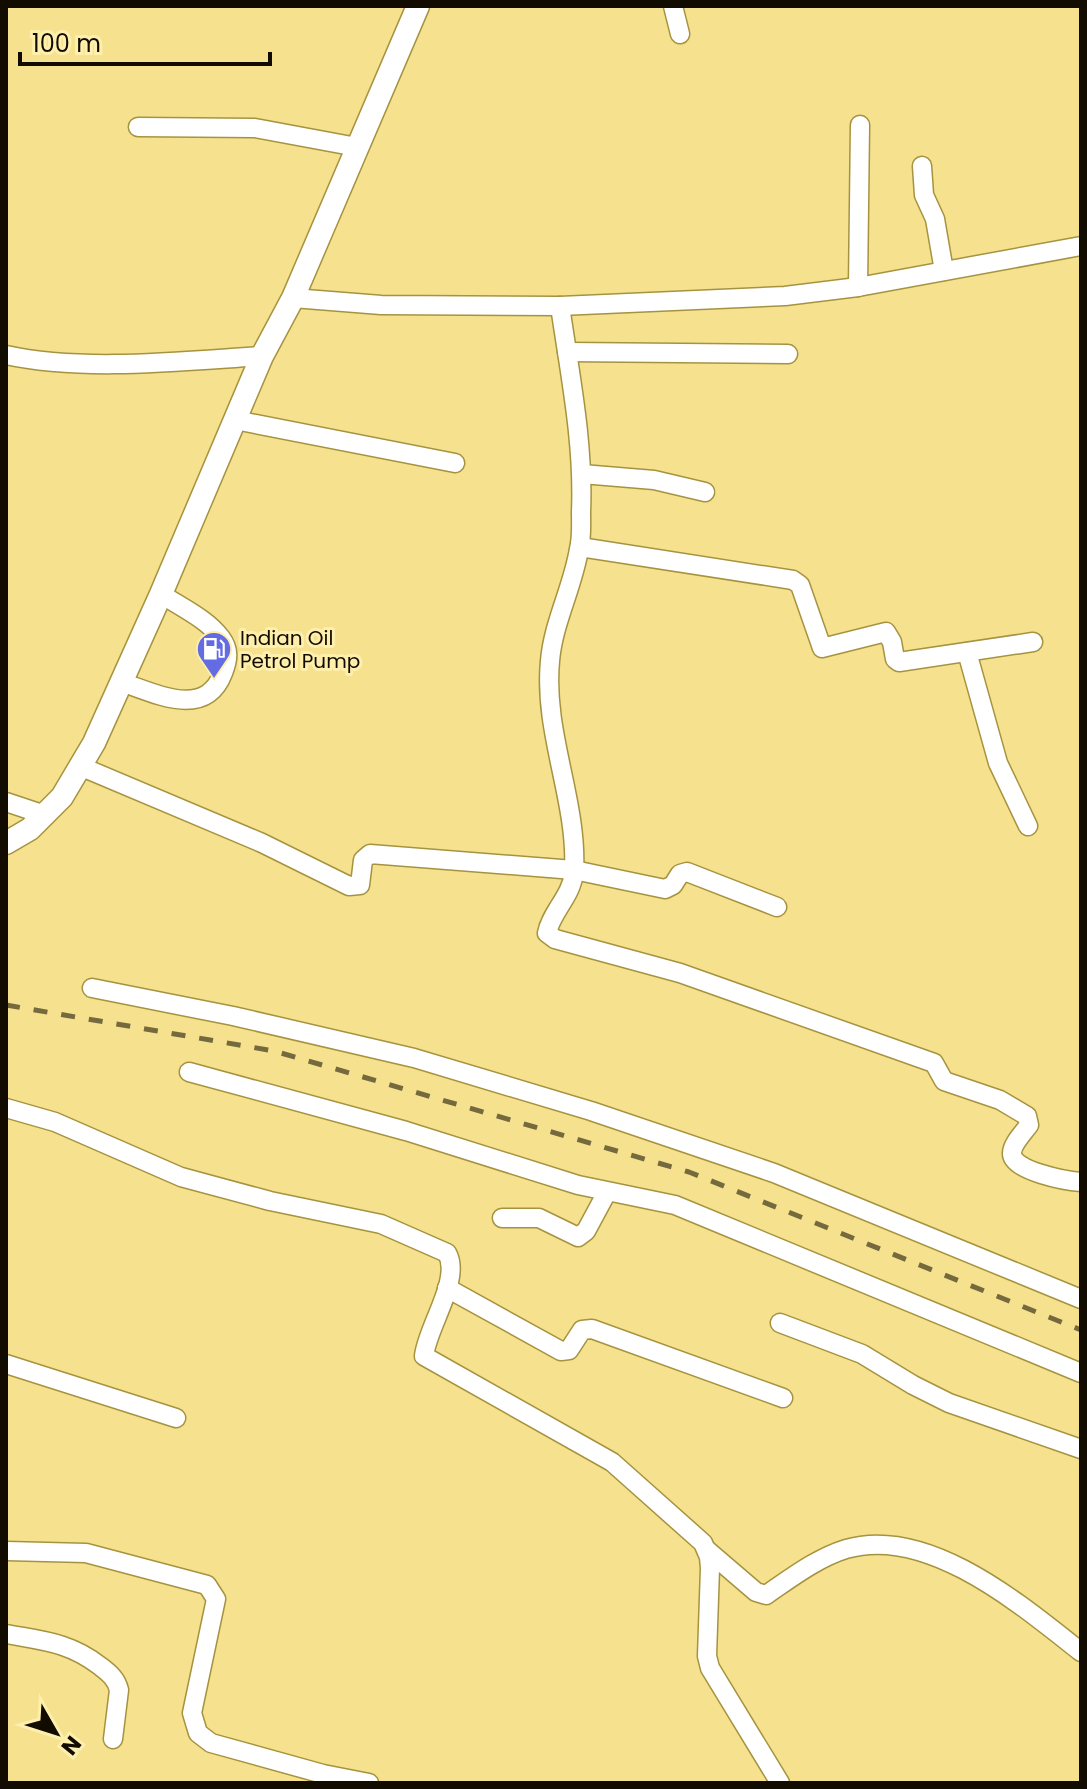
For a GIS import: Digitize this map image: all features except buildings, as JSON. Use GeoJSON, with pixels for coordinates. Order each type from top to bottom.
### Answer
{"type":"FeatureCollection","features":[{"type":"Feature","properties":{"kind":"main road"},"geometry":{"type":"LineString","coordinates":[[6,843],[30,829],[45,815],[62,797],[82,767],[161,594],[262,356],[293,298],[418,6]]}},
{"type":"Feature","properties":{"kind":"street"},"geometry":{"type":"LineString","coordinates":[[673,6],[680,34]]}},
{"type":"Feature","properties":{"kind":"street"},"geometry":{"type":"LineString","coordinates":[[858,287],[860,125]]}},
{"type":"Feature","properties":{"kind":"street"},"geometry":{"type":"LineString","coordinates":[[138,127],[255,128],[357,147]]}},
{"type":"Feature","properties":{"kind":"street"},"geometry":{"type":"LineString","coordinates":[[922,166],[924,195],[935,219],[944,271]]}},
{"type":"Feature","properties":{"kind":"street"},"geometry":{"type":"LineString","coordinates":[[293,298],[381,305],[560,306],[785,296],[858,287],[1081,246]]}},
{"type":"Feature","properties":{"kind":"street"},"geometry":{"type":"LineString","coordinates":[[560,306],[582,474],[580,547],[554,640],[549,674],[550,710],[570,811],[574,870],[569,891],[547,933],[555,939],[680,973],[934,1063],[944,1081],[1000,1100],[1027,1116],[1029,1125],[1012,1148],[1011,1155],[1016,1162],[1060,1180],[1081,1182]]}},
{"type":"Feature","properties":{"kind":"street"},"geometry":{"type":"LineString","coordinates":[[567,352],[788,354]]}},
{"type":"Feature","properties":{"kind":"street"},"geometry":{"type":"LineString","coordinates":[[6,355],[69,364],[262,356]]}},
{"type":"Feature","properties":{"kind":"street"},"geometry":{"type":"LineString","coordinates":[[235,420],[455,463]]}},
{"type":"Feature","properties":{"kind":"street"},"geometry":{"type":"LineString","coordinates":[[582,474],[654,480],[705,492]]}},
{"type":"Feature","properties":{"kind":"street"},"geometry":{"type":"LineString","coordinates":[[580,547],[793,580],[800,585],[822,648],[883,632],[890,635],[897,662],[1033,642]]}},
{"type":"Feature","properties":{"kind":"street"},"geometry":{"type":"LineString","coordinates":[[121,682],[186,702],[211,693],[220,680],[228,661],[228,649],[221,638],[212,628],[161,594]]}},
{"type":"Feature","properties":{"kind":"street"},"geometry":{"type":"LineString","coordinates":[[967,652],[998,763],[1028,826]]}},
{"type":"Feature","properties":{"kind":"street"},"geometry":{"type":"LineString","coordinates":[[82,767],[262,843],[349,886],[360,885],[363,860],[370,854],[574,870],[665,889],[673,885],[680,874],[687,872],[777,907]]}},
{"type":"Feature","properties":{"kind":"street"},"geometry":{"type":"LineString","coordinates":[[6,802],[45,815]]}},
{"type":"Feature","properties":{"kind":"street"},"geometry":{"type":"LineString","coordinates":[[92,988],[233,1016],[414,1058],[591,1111],[774,1173],[1081,1299]]}},
{"type":"Feature","properties":{"kind":"street"},"geometry":{"type":"LineString","coordinates":[[189,1072],[406,1131],[607,1192],[675,1205],[1081,1373]]}},
{"type":"Feature","properties":{"kind":"street"},"geometry":{"type":"LineString","coordinates":[[6,1108],[55,1122],[181,1177],[270,1201],[339,1213],[412,1236],[447,1253],[452,1264],[447,1288],[424,1356],[612,1462],[756,1592],[766,1595],[810,1566],[846,1549],[872,1544],[909,1548],[950,1564],[991,1586],[1017,1602],[1081,1652]]}},
{"type":"Feature","properties":{"kind":"street"},"geometry":{"type":"LineString","coordinates":[[502,1218],[539,1218],[578,1237],[586,1231],[607,1192]]}},
{"type":"Feature","properties":{"kind":"street"},"geometry":{"type":"LineString","coordinates":[[447,1288],[561,1351],[569,1350],[582,1330],[592,1329],[783,1398]]}},
{"type":"Feature","properties":{"kind":"street"},"geometry":{"type":"LineString","coordinates":[[780,1323],[862,1354],[949,1403],[1081,1449]]}},
{"type":"Feature","properties":{"kind":"street"},"geometry":{"type":"LineString","coordinates":[[6,1364],[176,1418]]}},
{"type":"Feature","properties":{"kind":"street"},"geometry":{"type":"LineString","coordinates":[[707,1550],[710,1568],[707,1656],[710,1668],[780,1783]]}},
{"type":"Feature","properties":{"kind":"street"},"geometry":{"type":"LineString","coordinates":[[6,1551],[86,1553],[207,1585],[216,1599],[192,1713],[198,1733],[211,1743],[323,1774],[369,1783]]}},
{"type":"Feature","properties":{"kind":"street"},"geometry":{"type":"LineString","coordinates":[[6,1634],[73,1648],[108,1672],[119,1690],[113,1739]]}},
{"type":"Feature","properties":{"kind":"railway"},"geometry":{"type":"LineString","coordinates":[[6,1005],[274,1051],[689,1172],[1081,1330]]}},
{"type":"Feature","properties":{"kind":"place","name":"Indian Oil Petrol Pump"},"geometry":{"type":"Point","coordinates":[214,680]}}]}
